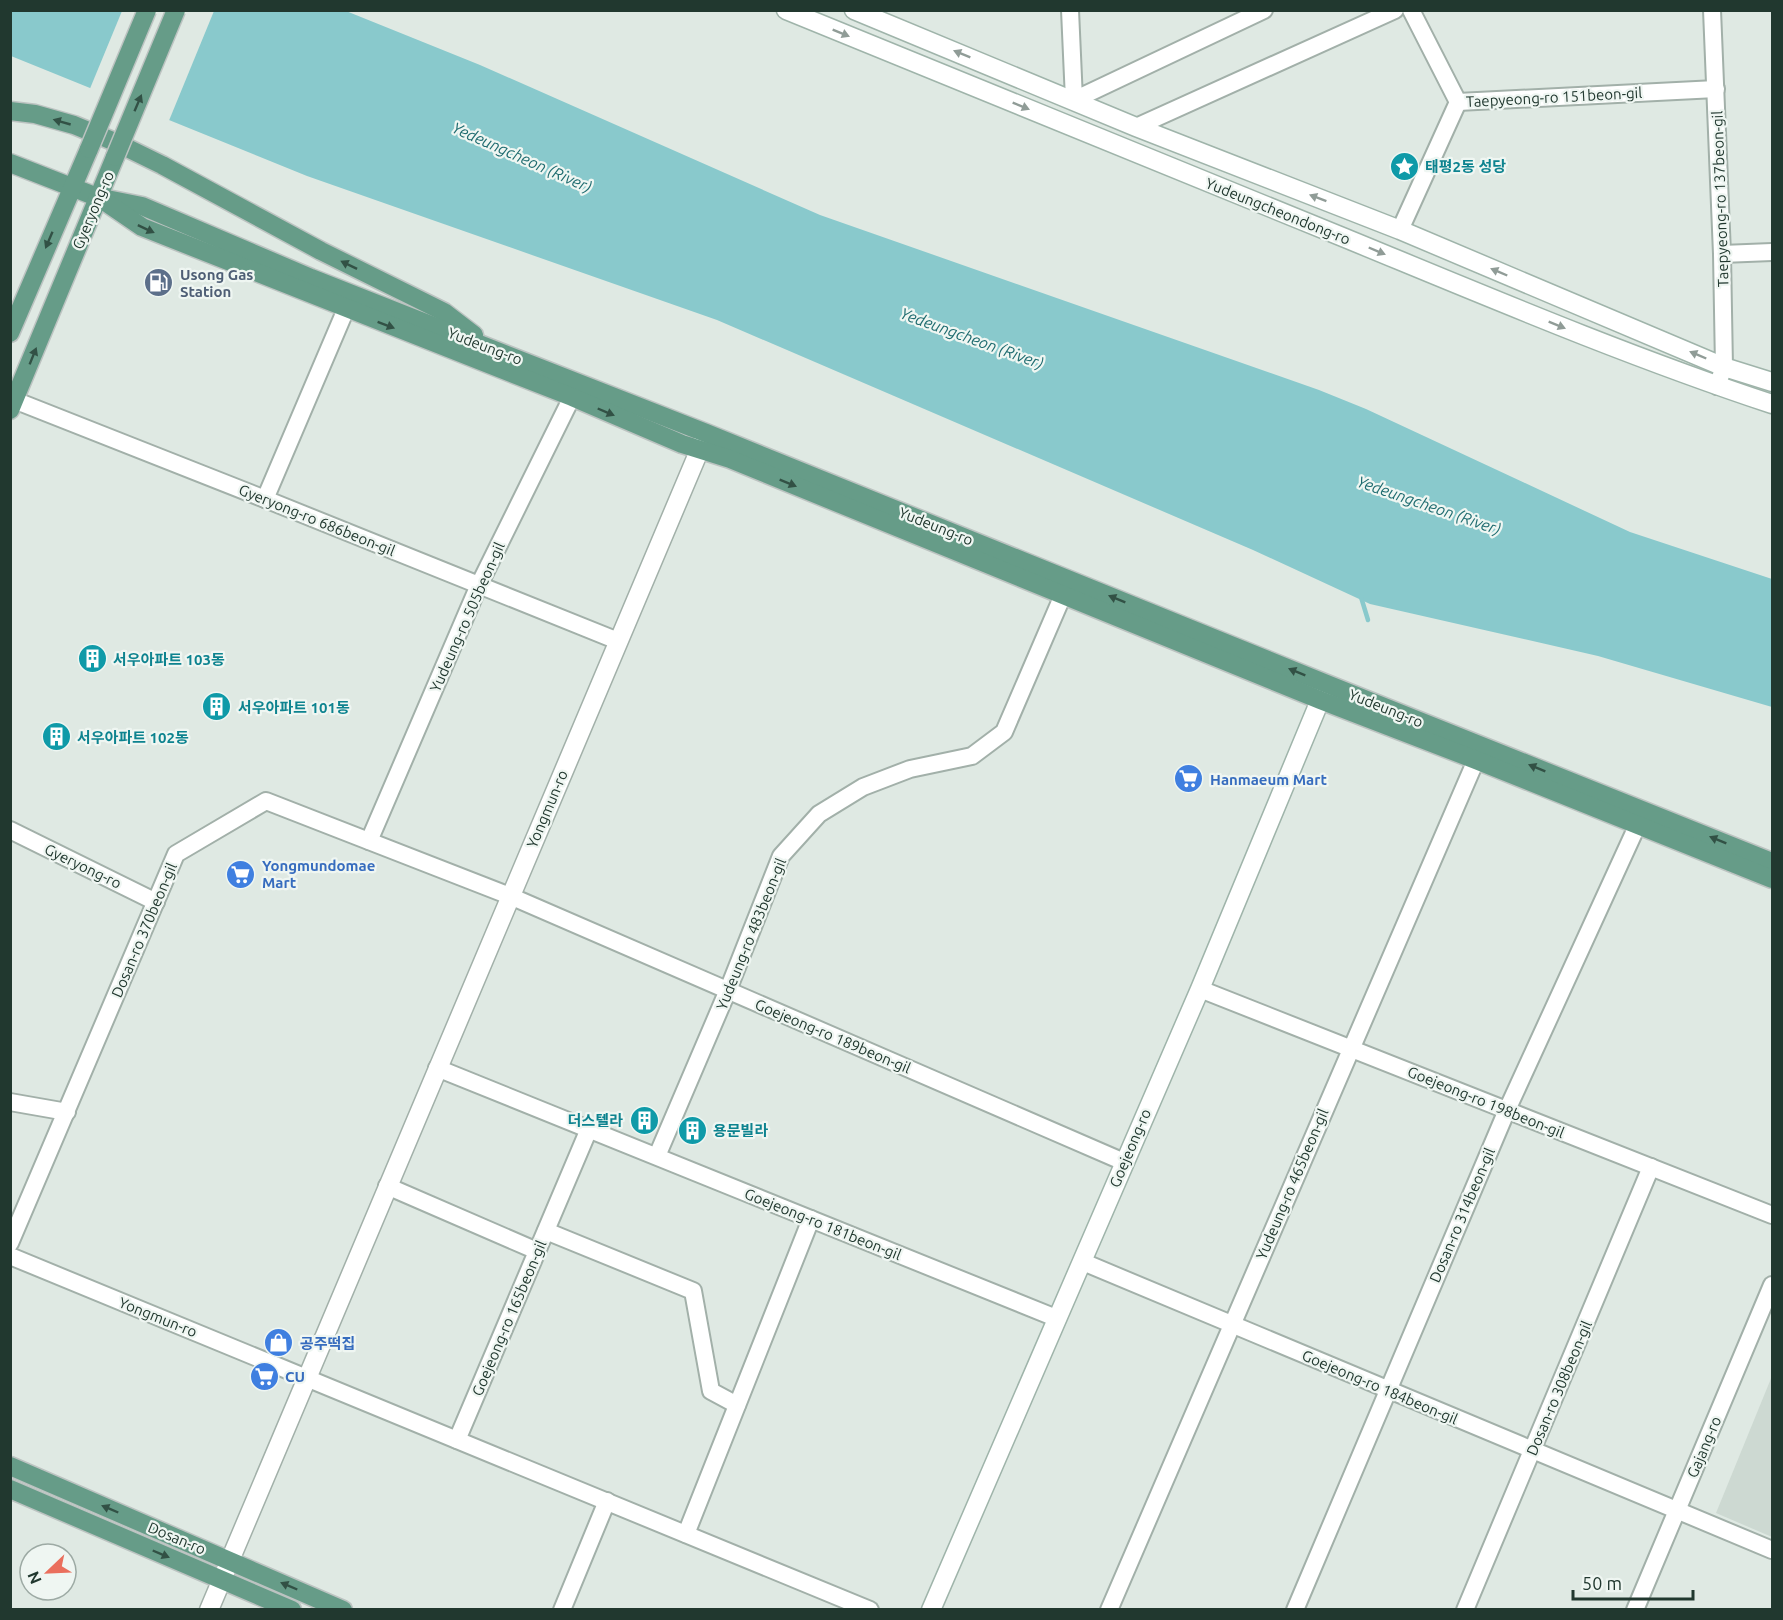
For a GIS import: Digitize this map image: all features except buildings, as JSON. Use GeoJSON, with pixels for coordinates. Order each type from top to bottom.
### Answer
{"type":"FeatureCollection","features":[{"type":"Feature","properties":{"kind":"main road","name":"Gyeryong-ro"},"geometry":{"type":"LineString","coordinates":[[10,333],[147,10]]}},
{"type":"Feature","properties":{"kind":"main road","name":"Gyeryong-ro"},"geometry":{"type":"LineString","coordinates":[[12,405],[176,10]]}},
{"type":"Feature","properties":{"kind":"main road","name":"Yudeungcheondong-ro"},"geometry":{"type":"LineString","coordinates":[[786,10],[1420,270],[1717,386],[1773,405]]}},
{"type":"Feature","properties":{"kind":"main road","name":"Yudeungcheondong-ro"},"geometry":{"type":"LineString","coordinates":[[854,10],[1136,127],[1400,230],[1725,367],[1773,382]]}},
{"type":"Feature","properties":{"kind":"main road"},"geometry":{"type":"LineString","coordinates":[[10,111],[35,114],[74,125],[134,151],[321,251],[444,312],[490,347]]}},
{"type":"Feature","properties":{"kind":"main road","name":"Yudeung-ro"},"geometry":{"type":"LineString","coordinates":[[10,163],[98,197],[142,227],[572,397],[699,450],[730,459],[1063,595],[1773,862]]}},
{"type":"Feature","properties":{"kind":"main road","name":"Yudeung-ro"},"geometry":{"type":"LineString","coordinates":[[98,197],[142,206],[311,278],[706,433],[1323,692],[1476,759],[1773,879]]}},
{"type":"Feature","properties":{"kind":"main road","name":"Yongmun-ro"},"geometry":{"type":"LineString","coordinates":[[209,1610],[706,433]]}},
{"type":"Feature","properties":{"kind":"main road","name":"Goejeong-ro"},"geometry":{"type":"LineString","coordinates":[[931,1610],[1200,989],[1323,692]]}},
{"type":"Feature","properties":{"kind":"main road","name":"Dosan-ro"},"geometry":{"type":"LineString","coordinates":[[10,1466],[343,1610]]}},
{"type":"Feature","properties":{"kind":"main road","name":"Dosan-ro"},"geometry":{"type":"LineString","coordinates":[[10,1489],[292,1610]]}},
{"type":"Feature","properties":{"kind":"street"},"geometry":{"type":"LineString","coordinates":[[1070,10],[1074,100],[1264,10]]}},
{"type":"Feature","properties":{"kind":"street"},"geometry":{"type":"LineString","coordinates":[[1136,127],[1395,10]]}},
{"type":"Feature","properties":{"kind":"street","name":"Taepyeong-ro 151beon-gil"},"geometry":{"type":"LineString","coordinates":[[1411,10],[1458,102],[1716,89]]}},
{"type":"Feature","properties":{"kind":"street","name":"Taepyeong-ro 137beon-gil"},"geometry":{"type":"LineString","coordinates":[[1712,10],[1725,367],[1717,386]]}},
{"type":"Feature","properties":{"kind":"street"},"geometry":{"type":"LineString","coordinates":[[1400,230],[1458,102]]}},
{"type":"Feature","properties":{"kind":"street"},"geometry":{"type":"LineString","coordinates":[[1722,254],[1773,252]]}},
{"type":"Feature","properties":{"kind":"street"},"geometry":{"type":"LineString","coordinates":[[265,499],[346,309]]}},
{"type":"Feature","properties":{"kind":"street","name":"Yudeung-ro 505beon-gil"},"geometry":{"type":"LineString","coordinates":[[369,841],[479,585],[572,397]]}},
{"type":"Feature","properties":{"kind":"street","name":"Gyeryong-ro 686beon-gil"},"geometry":{"type":"LineString","coordinates":[[12,405],[265,499],[618,641]]}},
{"type":"Feature","properties":{"kind":"street","name":"Yudeung-ro 483beon-gil"},"geometry":{"type":"LineString","coordinates":[[657,1156],[728,990],[781,856],[819,814],[862,787],[910,769],[972,756],[1004,732],[1063,595]]}},
{"type":"Feature","properties":{"kind":"street","name":"Yudeung-ro 465beon-gil"},"geometry":{"type":"LineString","coordinates":[[1109,1610],[1476,759]]}},
{"type":"Feature","properties":{"kind":"street","name":"Dosan-ro 370beon-gil"},"geometry":{"type":"LineString","coordinates":[[10,1243],[176,854],[266,801],[510,896]]}},
{"type":"Feature","properties":{"kind":"street","name":"Dosan-ro 314beon-gil"},"geometry":{"type":"LineString","coordinates":[[1295,1610],[1507,1110],[1638,824]]}},
{"type":"Feature","properties":{"kind":"street","name":"Gyeryong-ro"},"geometry":{"type":"LineString","coordinates":[[10,830],[156,902]]}},
{"type":"Feature","properties":{"kind":"street","name":"Goejeong-ro 189beon-gil"},"geometry":{"type":"LineString","coordinates":[[510,896],[1124,1162]]}},
{"type":"Feature","properties":{"kind":"street","name":"Goejeong-ro 198beon-gil"},"geometry":{"type":"LineString","coordinates":[[1200,989],[1773,1215]]}},
{"type":"Feature","properties":{"kind":"street","name":"Goejeong-ro 181beon-gil"},"geometry":{"type":"LineString","coordinates":[[437,1068],[1056,1318]]}},
{"type":"Feature","properties":{"kind":"street"},"geometry":{"type":"LineString","coordinates":[[10,1102],[67,1112]]}},
{"type":"Feature","properties":{"kind":"street"},"geometry":{"type":"LineString","coordinates":[[546,1231],[590,1129]]}},
{"type":"Feature","properties":{"kind":"street","name":"Dosan-ro 308beon-gil"},"geometry":{"type":"LineString","coordinates":[[1465,1610],[1651,1167]]}},
{"type":"Feature","properties":{"kind":"street"},"geometry":{"type":"LineString","coordinates":[[387,1186],[537,1251]]}},
{"type":"Feature","properties":{"kind":"street"},"geometry":{"type":"LineString","coordinates":[[686,1534],[811,1219]]}},
{"type":"Feature","properties":{"kind":"street","name":"Goejeong-ro 165beon-gil"},"geometry":{"type":"LineString","coordinates":[[457,1440],[546,1231],[693,1291],[711,1391],[737,1405]]}},
{"type":"Feature","properties":{"kind":"street","name":"Yongmun-ro"},"geometry":{"type":"LineString","coordinates":[[10,1256],[306,1378]]}},
{"type":"Feature","properties":{"kind":"street","name":"Goejeong-ro 184beon-gil"},"geometry":{"type":"LineString","coordinates":[[1083,1262],[1773,1550]]}},
{"type":"Feature","properties":{"kind":"street","name":"Gajang-ro"},"geometry":{"type":"LineString","coordinates":[[1635,1610],[1773,1285]]}},
{"type":"Feature","properties":{"kind":"street"},"geometry":{"type":"LineString","coordinates":[[306,1378],[870,1610]]}},
{"type":"Feature","properties":{"kind":"street"},"geometry":{"type":"LineString","coordinates":[[562,1610],[606,1501]]}},
{"type":"Feature","properties":{"kind":"shaded area"},"geometry":{"type":"Polygon","coordinates":[[[1772,1376],[1772,1537],[1716,1513],[1772,1376]]]}},
{"type":"Feature","properties":{"kind":"water","name":"Yedeungcheon (River)"},"geometry":{"type":"Polygon","coordinates":[[[10,11],[346,11],[480,65],[820,215],[1319,390],[1366,409],[1630,532],[1772,579],[1772,707],[1598,656],[1370,604],[1253,550],[717,320],[307,176],[11,56],[10,11]]]}},
{"type":"Feature","properties":{"kind":"pier"},"geometry":{"type":"Polygon","coordinates":[[[122,11],[214,11],[168,123],[89,91],[122,11]]]}},
{"type":"Feature","properties":{"kind":"waterway"},"geometry":{"type":"LineString","coordinates":[[1361,597],[1368,620]]}},
{"type":"Feature","properties":{"kind":"place","name":"태평2동 성당"},"geometry":{"type":"Point","coordinates":[1404,166]}},
{"type":"Feature","properties":{"kind":"place","name":"Usong Gas Station"},"geometry":{"type":"Point","coordinates":[159,283]}},
{"type":"Feature","properties":{"kind":"place","name":"서우아파트 103동"},"geometry":{"type":"Point","coordinates":[92,659]}},
{"type":"Feature","properties":{"kind":"place","name":"서우아파트 101동"},"geometry":{"type":"Point","coordinates":[217,707]}},
{"type":"Feature","properties":{"kind":"place","name":"서우아파트 102동"},"geometry":{"type":"Point","coordinates":[56,737]}},
{"type":"Feature","properties":{"kind":"place","name":"Hanmaeum Mart"},"geometry":{"type":"Point","coordinates":[1189,779]}},
{"type":"Feature","properties":{"kind":"place","name":"Yongmundomae Mart"},"geometry":{"type":"Point","coordinates":[241,874]}},
{"type":"Feature","properties":{"kind":"place","name":"더스텔라"},"geometry":{"type":"Point","coordinates":[644,1120]}},
{"type":"Feature","properties":{"kind":"place","name":"용문빌라"},"geometry":{"type":"Point","coordinates":[692,1130]}},
{"type":"Feature","properties":{"kind":"place","name":"공주떡집"},"geometry":{"type":"Point","coordinates":[279,1343]}},
{"type":"Feature","properties":{"kind":"place","name":"CU"},"geometry":{"type":"Point","coordinates":[264,1376]}}]}
